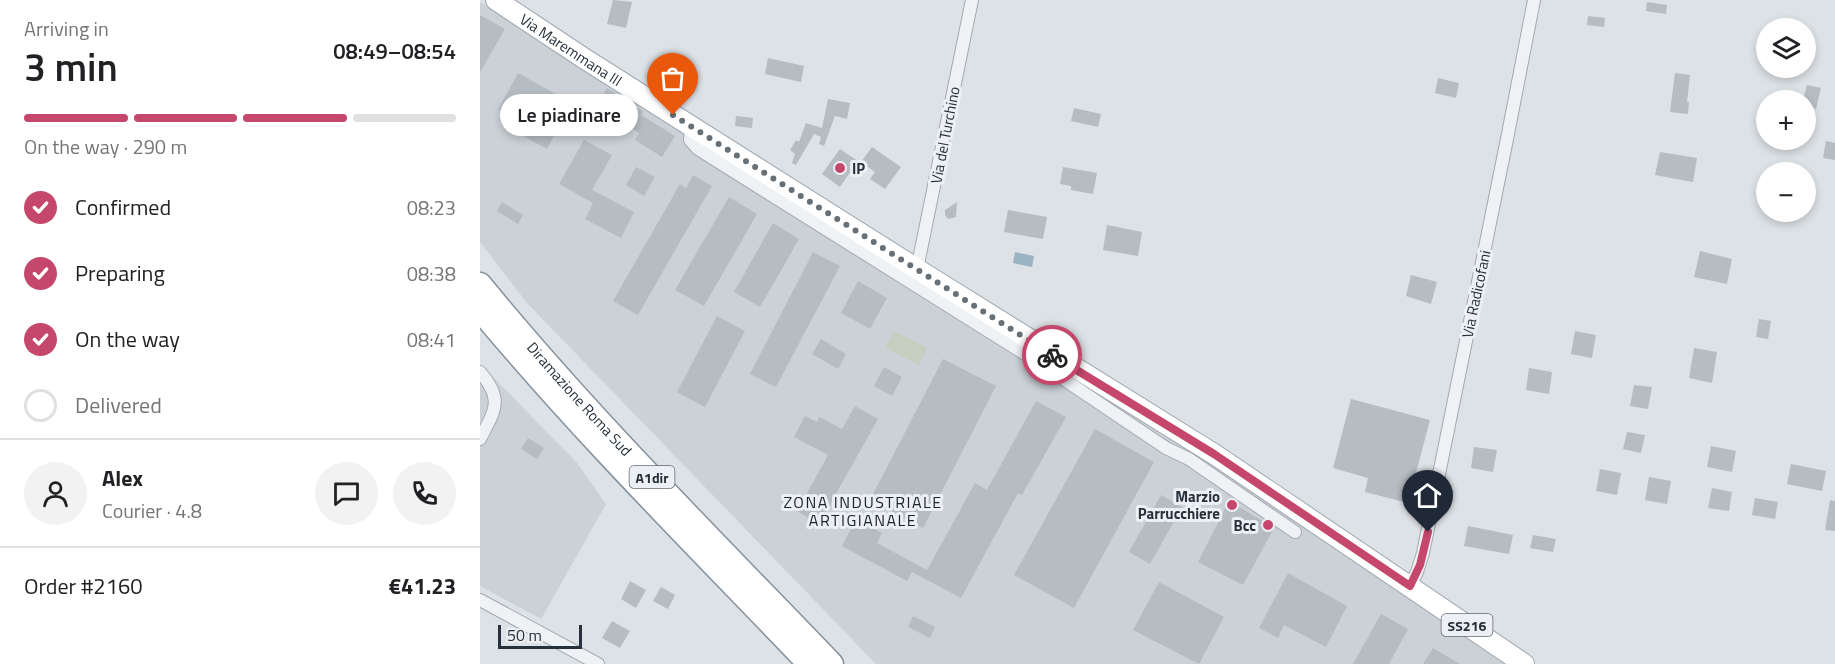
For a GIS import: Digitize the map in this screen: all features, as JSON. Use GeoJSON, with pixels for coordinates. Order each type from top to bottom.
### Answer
{"type":"FeatureCollection","features":[{"type":"Feature","properties":{"kind":"highway","name":"Diramazione Roma Sud"},"geometry":{"type":"LineString","coordinates":[[480,284],[622,445],[832,664]]}},
{"type":"Feature","properties":{"kind":"highway","name":"Diramazione Roma Sud"},"geometry":{"type":"LineString","coordinates":[[480,310],[626,473],[809,664]]}},
{"type":"Feature","properties":{"kind":"main road","name":"Via Maremmana III"},"geometry":{"type":"LineString","coordinates":[[496,0],[917,269],[1214,454],[1524,664]]}},
{"type":"Feature","properties":{"kind":"street","name":"Via del Turchino"},"geometry":{"type":"LineString","coordinates":[[917,269],[972,0]]}},
{"type":"Feature","properties":{"kind":"street","name":"Via Radicofani"},"geometry":{"type":"LineString","coordinates":[[1410,586],[1423,553],[1508,140],[1534,0]]}},
{"type":"Feature","properties":{"kind":"street"},"geometry":{"type":"LineString","coordinates":[[691,126],[690,140],[698,149],[1041,364],[1166,448],[1189,459],[1295,532]]}},
{"type":"Feature","properties":{"kind":"street"},"geometry":{"type":"LineString","coordinates":[[480,372],[493,389],[496,404],[480,439]]}},
{"type":"Feature","properties":{"kind":"street"},"geometry":{"type":"LineString","coordinates":[[480,600],[598,664]]}},
{"type":"Feature","properties":{"kind":"shaded area"},"geometry":{"type":"Polygon","coordinates":[[[480,2],[1181,444],[1515,664],[876,664],[527,303],[480,242],[480,2]]]}},
{"type":"Feature","properties":{"kind":"shaded area"},"geometry":{"type":"Polygon","coordinates":[[[480,366],[577,463],[606,504],[541,619],[480,586],[480,366]]]}},
{"type":"Feature","properties":{"kind":"green space"},"geometry":{"type":"Polygon","coordinates":[[[894,331],[927,348],[919,365],[885,348],[894,331]]]}},
{"type":"Feature","properties":{"kind":"water"},"geometry":{"type":"Polygon","coordinates":[[[1015,252],[1034,256],[1032,267],[1013,263],[1015,252]]]}},
{"type":"Feature","properties":{"kind":"building"},"geometry":{"type":"Polygon","coordinates":[[[613,0],[632,2],[626,28],[607,24],[613,0]]]}},
{"type":"Feature","properties":{"kind":"building"},"geometry":{"type":"Polygon","coordinates":[[[1647,2],[1667,5],[1666,14],[1646,11],[1647,2]]]}},
{"type":"Feature","properties":{"kind":"building"},"geometry":{"type":"Polygon","coordinates":[[[480,15],[505,29],[480,72],[480,15]]]}},
{"type":"Feature","properties":{"kind":"building"},"geometry":{"type":"Polygon","coordinates":[[[1588,16],[1605,18],[1604,27],[1587,25],[1588,16]]]}},
{"type":"Feature","properties":{"kind":"building"},"geometry":{"type":"Polygon","coordinates":[[[768,58],[804,66],[801,82],[765,74],[768,58]]]}},
{"type":"Feature","properties":{"kind":"building"},"geometry":{"type":"Polygon","coordinates":[[[518,73],[572,103],[547,149],[518,133],[523,123],[498,110],[518,73]]]}},
{"type":"Feature","properties":{"kind":"building"},"geometry":{"type":"Polygon","coordinates":[[[1675,73],[1690,75],[1688,114],[1670,112],[1675,73]]]}},
{"type":"Feature","properties":{"kind":"building"},"geometry":{"type":"Polygon","coordinates":[[[1438,78],[1459,83],[1456,98],[1435,93],[1438,78]]]}},
{"type":"Feature","properties":{"kind":"building"},"geometry":{"type":"Polygon","coordinates":[[[1807,85],[1821,88],[1816,109],[1816,90],[1806,90],[1807,85]]]}},
{"type":"Feature","properties":{"kind":"building"},"geometry":{"type":"Polygon","coordinates":[[[607,88],[643,111],[641,115],[675,136],[662,157],[635,140],[639,133],[596,105],[607,88]]]}},
{"type":"Feature","properties":{"kind":"building"},"geometry":{"type":"Polygon","coordinates":[[[828,99],[850,103],[847,119],[835,116],[824,146],[819,144],[821,137],[814,134],[796,165],[792,163],[795,154],[790,150],[796,140],[799,142],[806,123],[822,128],[828,99]]]}},
{"type":"Feature","properties":{"kind":"building"},"geometry":{"type":"Polygon","coordinates":[[[1074,108],[1101,114],[1098,127],[1071,121],[1074,108]]]}},
{"type":"Feature","properties":{"kind":"building"},"geometry":{"type":"Polygon","coordinates":[[[736,116],[753,118],[752,128],[735,126],[736,116]]]}},
{"type":"Feature","properties":{"kind":"building"},"geometry":{"type":"Polygon","coordinates":[[[584,140],[612,155],[592,190],[634,212],[621,238],[585,219],[593,203],[559,184],[584,140]]]}},
{"type":"Feature","properties":{"kind":"building"},"geometry":{"type":"Polygon","coordinates":[[[1826,141],[1835,143],[1835,160],[1823,158],[1826,141]]]}},
{"type":"Feature","properties":{"kind":"building"},"geometry":{"type":"Polygon","coordinates":[[[872,147],[901,167],[885,189],[870,179],[875,172],[861,162],[872,147]]]}},
{"type":"Feature","properties":{"kind":"building","name":"IP"},"geometry":{"type":"Polygon","coordinates":[[[840,149],[858,161],[840,187],[822,174],[840,149]]]}},
{"type":"Feature","properties":{"kind":"building"},"geometry":{"type":"Polygon","coordinates":[[[1660,152],[1697,158],[1693,182],[1655,175],[1660,152]]]}},
{"type":"Feature","properties":{"kind":"building"},"geometry":{"type":"Polygon","coordinates":[[[636,167],[655,177],[644,196],[626,185],[636,167]]]}},
{"type":"Feature","properties":{"kind":"building"},"geometry":{"type":"Polygon","coordinates":[[[1063,167],[1097,173],[1093,194],[1071,190],[1071,186],[1060,184],[1063,167]]]}},
{"type":"Feature","properties":{"kind":"building"},"geometry":{"type":"Polygon","coordinates":[[[693,175],[712,186],[638,315],[613,301],[680,184],[686,188],[693,175]]]}},
{"type":"Feature","properties":{"kind":"building"},"geometry":{"type":"Polygon","coordinates":[[[729,197],[757,214],[704,306],[675,290],[729,197]]]}},
{"type":"Feature","properties":{"kind":"building"},"geometry":{"type":"Polygon","coordinates":[[[502,202],[523,215],[518,224],[497,211],[502,202]]]}},
{"type":"Feature","properties":{"kind":"building"},"geometry":{"type":"Polygon","coordinates":[[[957,202],[956,217],[948,219],[945,210],[957,202]]]}},
{"type":"Feature","properties":{"kind":"building"},"geometry":{"type":"Polygon","coordinates":[[[1008,210],[1047,217],[1043,239],[1004,232],[1008,210]]]}},
{"type":"Feature","properties":{"kind":"building"},"geometry":{"type":"Polygon","coordinates":[[[773,223],[799,239],[760,307],[734,292],[773,223]]]}},
{"type":"Feature","properties":{"kind":"building"},"geometry":{"type":"Polygon","coordinates":[[[1107,225],[1142,232],[1138,256],[1103,250],[1107,225]]]}},
{"type":"Feature","properties":{"kind":"building"},"geometry":{"type":"Polygon","coordinates":[[[1700,251],[1732,259],[1727,284],[1694,277],[1700,251]]]}},
{"type":"Feature","properties":{"kind":"building"},"geometry":{"type":"Polygon","coordinates":[[[813,252],[840,266],[776,387],[750,374],[813,252]]]}},
{"type":"Feature","properties":{"kind":"building"},"geometry":{"type":"Polygon","coordinates":[[[1411,275],[1437,282],[1431,304],[1406,296],[1411,275]]]}},
{"type":"Feature","properties":{"kind":"building"},"geometry":{"type":"Polygon","coordinates":[[[858,281],[887,298],[870,329],[841,313],[858,281]]]}},
{"type":"Feature","properties":{"kind":"building"},"geometry":{"type":"Polygon","coordinates":[[[717,316],[745,331],[705,407],[677,392],[717,316]]]}},
{"type":"Feature","properties":{"kind":"building"},"geometry":{"type":"Polygon","coordinates":[[[1759,319],[1771,321],[1768,339],[1756,337],[1759,319]]]}},
{"type":"Feature","properties":{"kind":"building"},"geometry":{"type":"Polygon","coordinates":[[[1575,331],[1596,335],[1592,358],[1571,354],[1575,331]]]}},
{"type":"Feature","properties":{"kind":"building"},"geometry":{"type":"Polygon","coordinates":[[[821,339],[846,354],[838,369],[812,354],[821,339]]]}},
{"type":"Feature","properties":{"kind":"building"},"geometry":{"type":"Polygon","coordinates":[[[1694,348],[1717,352],[1712,383],[1689,378],[1694,348]]]}},
{"type":"Feature","properties":{"kind":"building"},"geometry":{"type":"Polygon","coordinates":[[[943,359],[996,386],[923,528],[870,500],[943,359]]]}},
{"type":"Feature","properties":{"kind":"building"},"geometry":{"type":"Polygon","coordinates":[[[884,367],[902,377],[892,396],[874,386],[884,367]]]}},
{"type":"Feature","properties":{"kind":"building"},"geometry":{"type":"Polygon","coordinates":[[[1529,368],[1552,372],[1549,394],[1526,390],[1529,368]]]}},
{"type":"Feature","properties":{"kind":"building"},"geometry":{"type":"Polygon","coordinates":[[[1634,385],[1652,387],[1648,409],[1630,406],[1634,385]]]}},
{"type":"Feature","properties":{"kind":"building"},"geometry":{"type":"Polygon","coordinates":[[[1351,399],[1430,420],[1408,503],[1365,492],[1368,478],[1333,468],[1351,399]]]}},
{"type":"Feature","properties":{"kind":"building"},"geometry":{"type":"Polygon","coordinates":[[[1036,401],[1066,417],[1022,495],[1018,493],[961,598],[912,572],[907,581],[842,546],[856,519],[882,533],[877,543],[927,570],[975,483],[987,490],[1036,401]]]}},
{"type":"Feature","properties":{"kind":"building"},"geometry":{"type":"Polygon","coordinates":[[[855,406],[878,419],[819,524],[797,511],[828,455],[794,437],[805,416],[817,422],[819,417],[842,429],[855,406]]]}},
{"type":"Feature","properties":{"kind":"building"},"geometry":{"type":"Polygon","coordinates":[[[1095,429],[1154,462],[1074,608],[1014,575],[1095,429]]]}},
{"type":"Feature","properties":{"kind":"building"},"geometry":{"type":"Polygon","coordinates":[[[1627,432],[1645,435],[1641,453],[1623,449],[1627,432]]]}},
{"type":"Feature","properties":{"kind":"building"},"geometry":{"type":"Polygon","coordinates":[[[528,438],[544,448],[537,459],[521,449],[528,438]]]}},
{"type":"Feature","properties":{"kind":"building"},"geometry":{"type":"Polygon","coordinates":[[[1711,446],[1736,451],[1732,472],[1707,467],[1711,446]]]}},
{"type":"Feature","properties":{"kind":"building"},"geometry":{"type":"Polygon","coordinates":[[[1474,447],[1497,450],[1493,472],[1471,468],[1474,447]]]}},
{"type":"Feature","properties":{"kind":"building"},"geometry":{"type":"Polygon","coordinates":[[[1791,464],[1826,471],[1822,491],[1787,484],[1791,464]]]}},
{"type":"Feature","properties":{"kind":"building"},"geometry":{"type":"Polygon","coordinates":[[[1600,469],[1621,473],[1617,495],[1596,491],[1600,469]]]}},
{"type":"Feature","properties":{"kind":"building"},"geometry":{"type":"Polygon","coordinates":[[[1649,477],[1671,481],[1667,504],[1645,500],[1649,477]]]}},
{"type":"Feature","properties":{"kind":"building"},"geometry":{"type":"Polygon","coordinates":[[[1712,488],[1732,492],[1729,511],[1708,508],[1712,488]]]}},
{"type":"Feature","properties":{"kind":"building"},"geometry":{"type":"Polygon","coordinates":[[[1161,495],[1182,507],[1150,564],[1129,552],[1161,495]]]}},
{"type":"Feature","properties":{"kind":"building"},"geometry":{"type":"Polygon","coordinates":[[[1755,498],[1778,502],[1775,519],[1752,515],[1755,498]]]}},
{"type":"Feature","properties":{"kind":"building"},"geometry":{"type":"Polygon","coordinates":[[[1830,500],[1835,501],[1835,531],[1825,530],[1830,500]]]}},
{"type":"Feature","properties":{"kind":"building"},"geometry":{"type":"Polygon","coordinates":[[[1229,501],[1274,528],[1243,585],[1198,562],[1229,501]]]}},
{"type":"Feature","properties":{"kind":"building"},"geometry":{"type":"Polygon","coordinates":[[[1468,526],[1513,535],[1509,554],[1464,546],[1468,526]]]}},
{"type":"Feature","properties":{"kind":"building"},"geometry":{"type":"Polygon","coordinates":[[[1533,535],[1556,539],[1553,552],[1530,548],[1533,535]]]}},
{"type":"Feature","properties":{"kind":"building"},"geometry":{"type":"Polygon","coordinates":[[[1288,573],[1347,606],[1326,647],[1284,625],[1278,638],[1259,628],[1288,573]]]}},
{"type":"Feature","properties":{"kind":"building"},"geometry":{"type":"Polygon","coordinates":[[[630,581],[646,590],[636,608],[621,599],[630,581]]]}},
{"type":"Feature","properties":{"kind":"building"},"geometry":{"type":"Polygon","coordinates":[[[1159,582],[1224,617],[1199,664],[1133,630],[1159,582]]]}},
{"type":"Feature","properties":{"kind":"building"},"geometry":{"type":"Polygon","coordinates":[[[661,587],[675,595],[668,609],[653,601],[661,587]]]}},
{"type":"Feature","properties":{"kind":"building"},"geometry":{"type":"Polygon","coordinates":[[[1381,614],[1408,629],[1389,664],[1353,664],[1381,614]]]}},
{"type":"Feature","properties":{"kind":"building"},"geometry":{"type":"Polygon","coordinates":[[[913,616],[935,627],[930,638],[908,627],[913,616]]]}},
{"type":"Feature","properties":{"kind":"building"},"geometry":{"type":"Polygon","coordinates":[[[612,621],[630,631],[620,648],[602,638],[612,621]]]}},
{"type":"Feature","properties":{"kind":"building"},"geometry":{"type":"Polygon","coordinates":[[[1433,648],[1460,664],[1423,664],[1433,648]]]}},
{"type":"Feature","properties":{"kind":"way so far"},"geometry":{"type":"LineString","coordinates":[[673,115],[1052,355]]}},
{"type":"Feature","properties":{"kind":"place","name":"Le piadinare"},"geometry":{"type":"Point","coordinates":[673,115]}},
{"type":"Feature","properties":{"kind":"place","name":"IP"},"geometry":{"type":"Point","coordinates":[840,168]}},
{"type":"Feature","properties":{"kind":"place","name":"Marzio Parrucchiere"},"geometry":{"type":"Point","coordinates":[1232,505]}},
{"type":"Feature","properties":{"kind":"place","name":"Bcc"},"geometry":{"type":"Point","coordinates":[1268,525]}},
{"type":"Feature","properties":{"kind":"district","name":"ZONA INDUSTRIALE ARTIGIANALE"},"geometry":{"type":"Point","coordinates":[863,511]}},
{"type":"Feature","properties":{"kind":"route"},"geometry":{"type":"LineString","coordinates":[[1052,355],[1214,454],[1410,586],[1420,565],[1428,532]]}}]}
